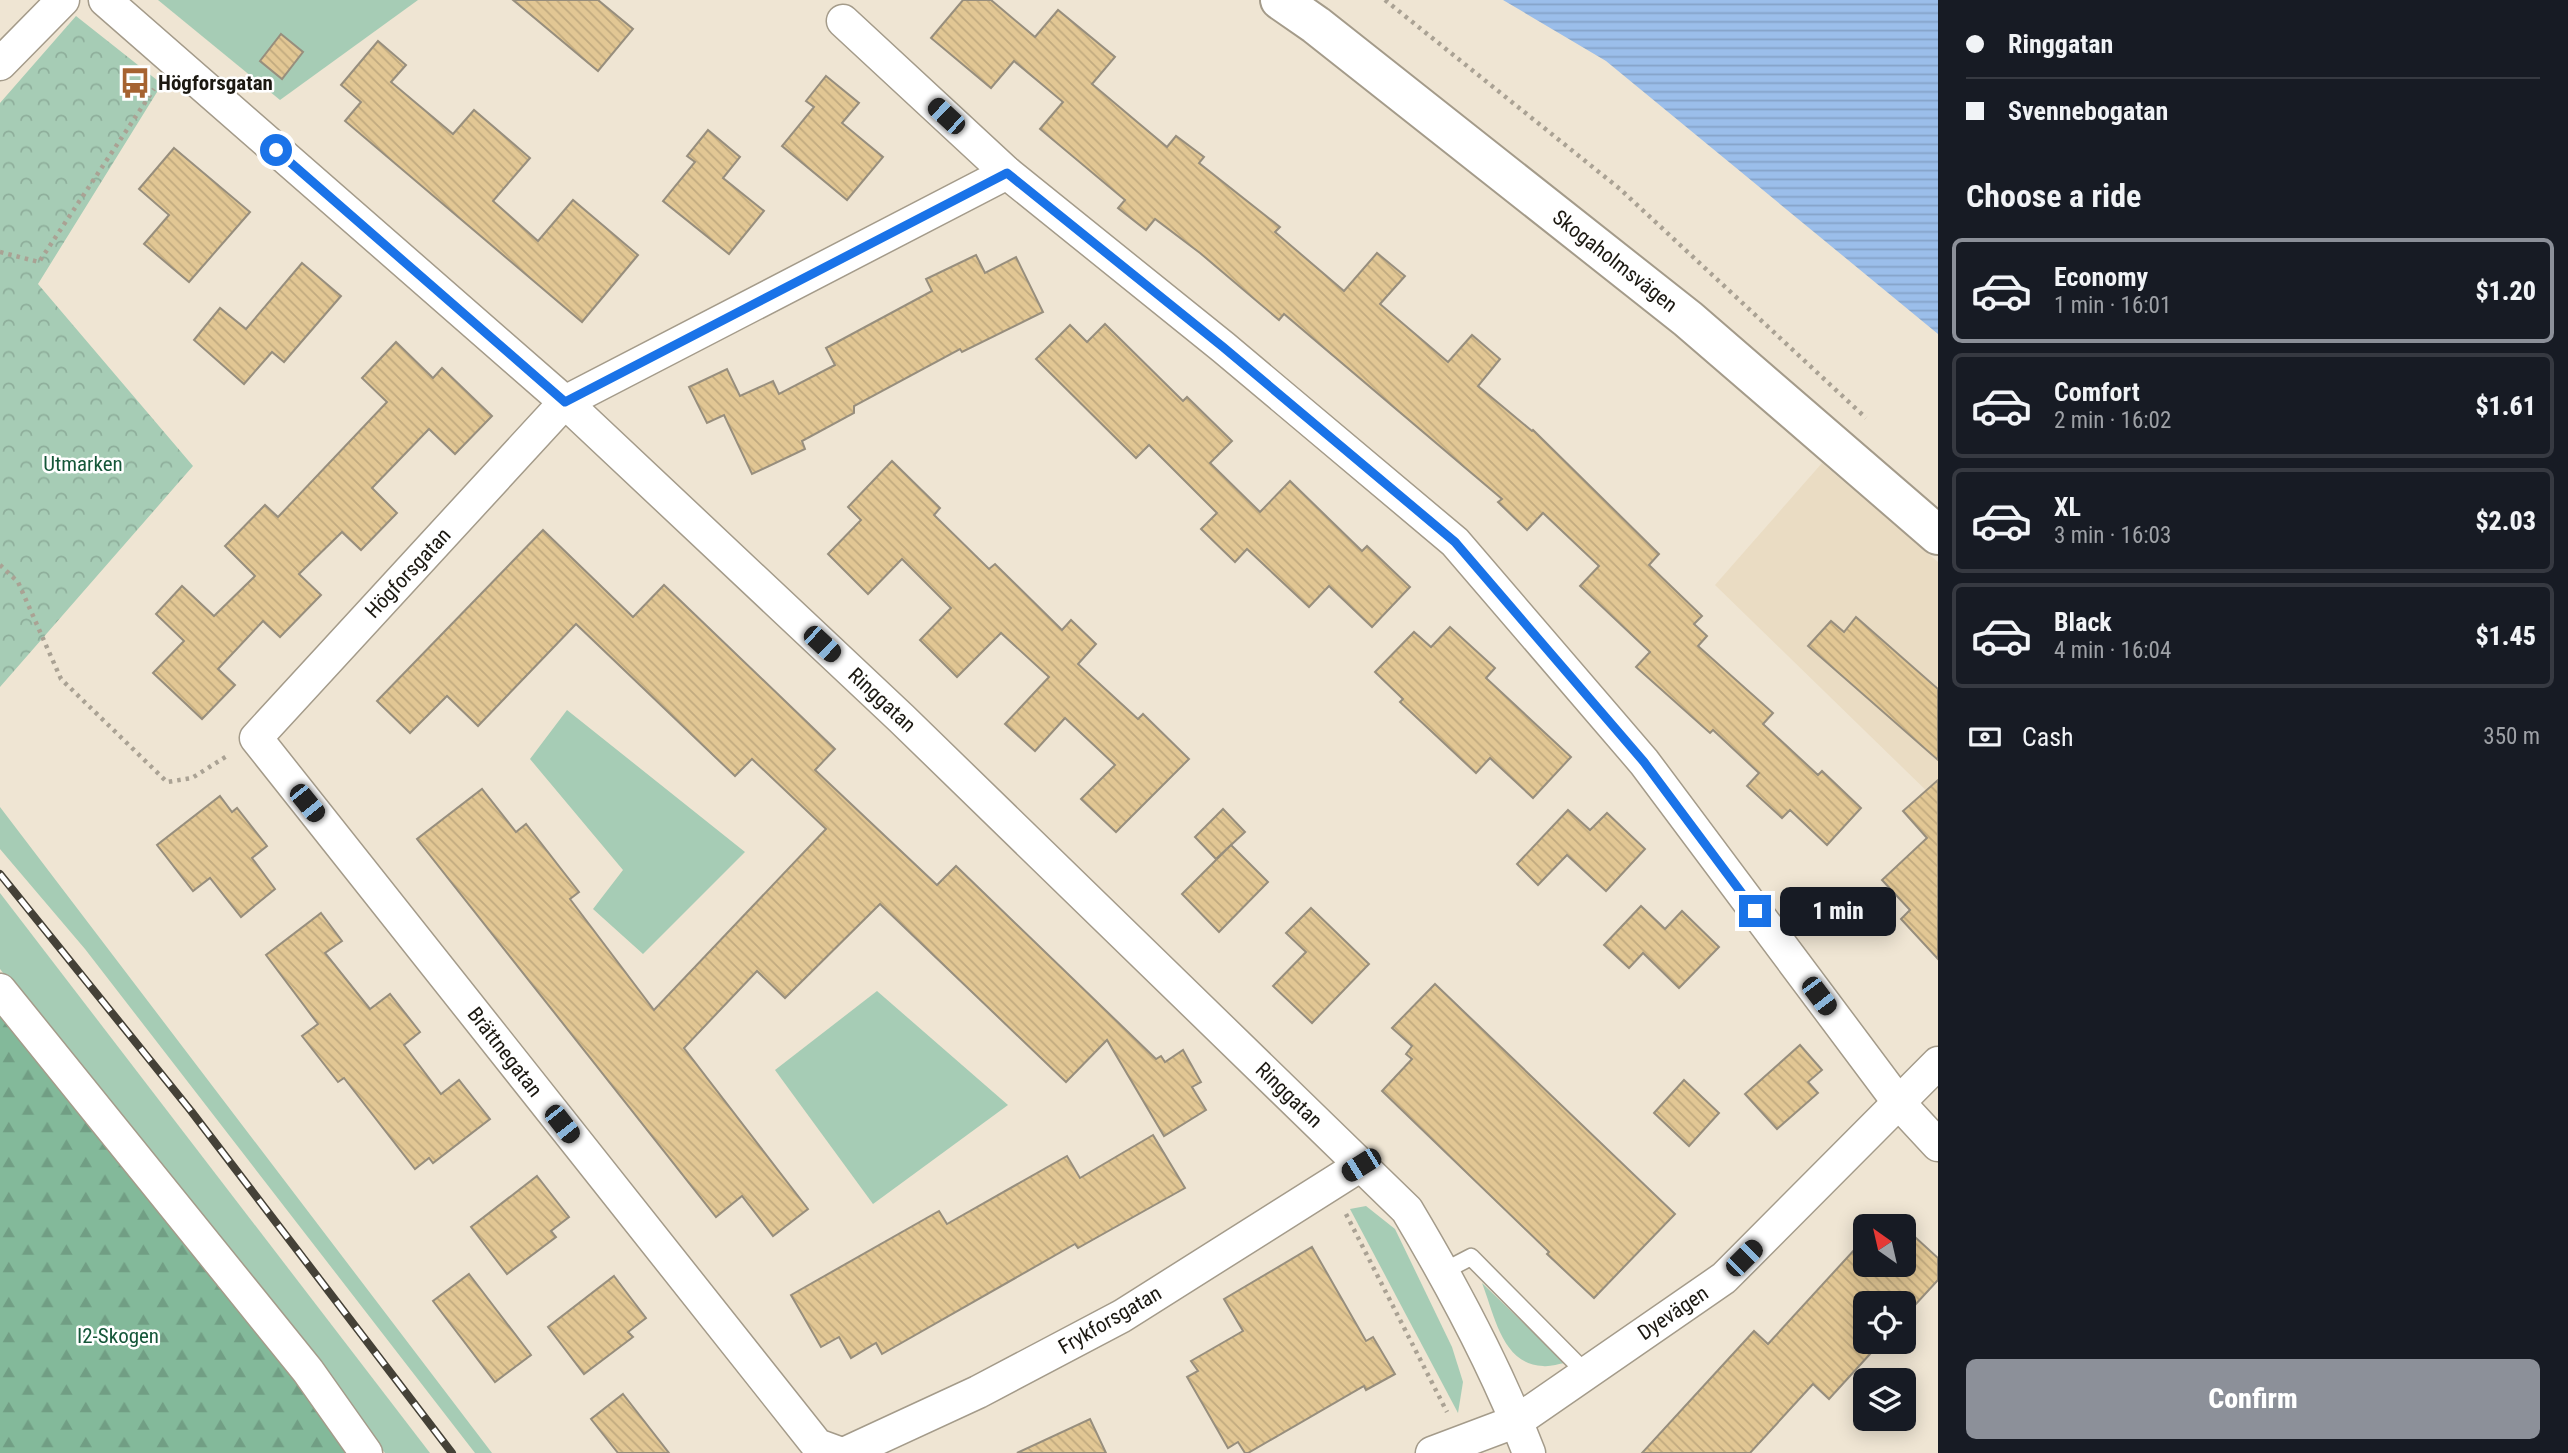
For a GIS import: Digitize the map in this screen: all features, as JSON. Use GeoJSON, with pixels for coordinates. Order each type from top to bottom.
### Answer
{"type":"FeatureCollection","features":[{"type":"Feature","properties":{"kind":"street"},"geometry":{"type":"LineString","coordinates":[[0,64],[62,0]]}},
{"type":"Feature","properties":{"kind":"street","name":"Ringgatan"},"geometry":{"type":"LineString","coordinates":[[105,0],[565,402],[901,718],[1407,1210],[1444,1271],[1517,1421],[1529,1453]]}},
{"type":"Feature","properties":{"kind":"street","name":"Skogaholmsvägen"},"geometry":{"type":"LineString","coordinates":[[1280,0],[1316,25],[1688,319],[1938,535]]}},
{"type":"Feature","properties":{"kind":"street"},"geometry":{"type":"LineString","coordinates":[[843,21],[1007,173],[1223,347],[1455,542],[1644,762],[1899,1103],[1938,1144]]}},
{"type":"Feature","properties":{"kind":"street","name":"Högforsgatan"},"geometry":{"type":"LineString","coordinates":[[256,738],[565,402],[1007,173]]}},
{"type":"Feature","properties":{"kind":"street","name":"Brättnegatan"},"geometry":{"type":"LineString","coordinates":[[256,738],[817,1445],[839,1453]]}},
{"type":"Feature","properties":{"kind":"street"},"geometry":{"type":"LineString","coordinates":[[0,990],[307,1371],[366,1453]]}},
{"type":"Feature","properties":{"kind":"street","name":"Dyevägen"},"geometry":{"type":"LineString","coordinates":[[1432,1453],[1517,1421],[1724,1278],[1938,1063]]}},
{"type":"Feature","properties":{"kind":"street","name":"Frykforsgatan"},"geometry":{"type":"LineString","coordinates":[[846,1453],[978,1392],[1122,1316],[1361,1165]]}},
{"type":"Feature","properties":{"kind":"lane"},"geometry":{"type":"LineString","coordinates":[[1444,1271],[1471,1257],[1586,1373]]}},
{"type":"Feature","properties":{"kind":"path"},"geometry":{"type":"LineString","coordinates":[[1385,0],[1620,189],[1873,424]]}},
{"type":"Feature","properties":{"kind":"path"},"geometry":{"type":"LineString","coordinates":[[0,252],[39,262],[173,60]]}},
{"type":"Feature","properties":{"kind":"path"},"geometry":{"type":"LineString","coordinates":[[0,565],[18,582],[61,679],[167,782],[192,778],[256,738]]}},
{"type":"Feature","properties":{"kind":"path"},"geometry":{"type":"LineString","coordinates":[[1330,1184],[1462,1441]]}},
{"type":"Feature","properties":{"kind":"shaded area"},"geometry":{"type":"Polygon","coordinates":[[[1822,463],[1938,562],[1938,802],[1715,585],[1822,463]]]}},
{"type":"Feature","properties":{"kind":"green space"},"geometry":{"type":"Polygon","coordinates":[[[158,0],[418,0],[280,100],[158,0]]]}},
{"type":"Feature","properties":{"kind":"green space","name":"Utmarken"},"geometry":{"type":"Polygon","coordinates":[[[76,16],[162,84],[38,284],[193,466],[0,687],[0,103],[76,16]]]}},
{"type":"Feature","properties":{"kind":"green space"},"geometry":{"type":"Polygon","coordinates":[[[567,710],[745,852],[643,954],[593,909],[623,870],[530,759],[567,710]]]}},
{"type":"Feature","properties":{"kind":"green space"},"geometry":{"type":"Polygon","coordinates":[[[0,807],[492,1453],[475,1453],[85,949],[0,849],[0,807]]]}},
{"type":"Feature","properties":{"kind":"green space"},"geometry":{"type":"Polygon","coordinates":[[[0,893],[430,1453],[385,1453],[0,969],[0,893]]]}},
{"type":"Feature","properties":{"kind":"green space"},"geometry":{"type":"Polygon","coordinates":[[[877,991],[1008,1105],[873,1204],[775,1070],[877,991]]]}},
{"type":"Feature","properties":{"kind":"green space","name":"I2-Skogen"},"geometry":{"type":"Polygon","coordinates":[[[0,1010],[365,1453],[0,1453],[0,1010]]]}},
{"type":"Feature","properties":{"kind":"green space"},"geometry":{"type":"Polygon","coordinates":[[[1366,1206],[1395,1229],[1452,1347],[1463,1382],[1458,1413],[1350,1209],[1366,1206]]]}},
{"type":"Feature","properties":{"kind":"green space"},"geometry":{"type":"Polygon","coordinates":[[[1482,1283],[1565,1363],[1543,1366],[1518,1357],[1502,1335],[1482,1283]]]}},
{"type":"Feature","properties":{"kind":"water"},"geometry":{"type":"Polygon","coordinates":[[[1503,0],[1938,0],[1938,334],[1606,61],[1503,0]]]}},
{"type":"Feature","properties":{"kind":"building"},"geometry":{"type":"Polygon","coordinates":[[[513,0],[598,0],[633,29],[598,71],[513,0]]]}},
{"type":"Feature","properties":{"kind":"building"},"geometry":{"type":"Polygon","coordinates":[[[963,0],[991,0],[1035,37],[1058,10],[1115,57],[1092,84],[1167,147],[1176,136],[1204,157],[1199,163],[1280,227],[1275,232],[1344,291],[1377,253],[1405,276],[1380,304],[1448,362],[1472,335],[1500,359],[1478,386],[1533,430],[1659,554],[1649,565],[1702,616],[1694,624],[1707,636],[1698,646],[1773,713],[1763,724],[1818,775],[1822,771],[1861,808],[1827,845],[1790,810],[1782,818],[1747,786],[1759,773],[1713,730],[1710,733],[1636,667],[1650,652],[1580,586],[1599,566],[1543,513],[1527,530],[1498,502],[1502,499],[1284,314],[1279,320],[1155,219],[1146,230],[1118,208],[1125,200],[1040,129],[1063,102],[1014,61],[991,88],[931,38],[963,0]]]}},
{"type":"Feature","properties":{"kind":"building"},"geometry":{"type":"Polygon","coordinates":[[[281,34],[303,52],[282,79],[260,61],[281,34]]]}},
{"type":"Feature","properties":{"kind":"building"},"geometry":{"type":"Polygon","coordinates":[[[378,41],[406,65],[391,82],[453,134],[474,110],[530,158],[493,201],[538,241],[573,200],[638,255],[582,322],[345,121],[361,102],[341,85],[378,41]]]}},
{"type":"Feature","properties":{"kind":"building"},"geometry":{"type":"Polygon","coordinates":[[[826,76],[859,103],[842,123],[883,157],[847,200],[782,146],[814,107],[806,101],[826,76]]]}},
{"type":"Feature","properties":{"kind":"building"},"geometry":{"type":"Polygon","coordinates":[[[708,130],[740,157],[723,178],[764,211],[729,254],[663,201],[695,162],[687,156],[708,130]]]}},
{"type":"Feature","properties":{"kind":"building"},"geometry":{"type":"Polygon","coordinates":[[[174,148],[250,212],[189,282],[144,244],[169,215],[139,189],[174,148]]]}},
{"type":"Feature","properties":{"kind":"building"},"geometry":{"type":"Polygon","coordinates":[[[976,255],[985,273],[1016,257],[1043,312],[962,352],[960,349],[854,406],[854,413],[802,441],[805,449],[752,474],[724,415],[707,423],[689,387],[727,369],[740,396],[773,381],[779,394],[835,365],[826,348],[932,291],[926,279],[976,255]]]}},
{"type":"Feature","properties":{"kind":"building"},"geometry":{"type":"Polygon","coordinates":[[[302,263],[341,296],[284,362],[272,352],[244,384],[194,340],[220,308],[246,329],[302,263]]]}},
{"type":"Feature","properties":{"kind":"building"},"geometry":{"type":"Polygon","coordinates":[[[1105,324],[1183,401],[1187,397],[1232,441],[1210,463],[1260,512],[1290,481],[1362,551],[1367,546],[1410,587],[1372,627],[1329,586],[1309,607],[1247,549],[1235,562],[1201,529],[1217,513],[1149,445],[1136,458],[1036,359],[1070,325],[1087,342],[1105,324]]]}},
{"type":"Feature","properties":{"kind":"building"},"geometry":{"type":"Polygon","coordinates":[[[396,342],[433,378],[442,368],[492,416],[455,454],[429,429],[372,488],[397,513],[361,550],[342,532],[299,574],[321,595],[280,637],[263,621],[218,669],[235,685],[202,719],[153,673],[184,641],[156,614],[182,586],[214,616],[255,576],[225,546],[265,505],[278,517],[387,402],[362,378],[396,342]]]}},
{"type":"Feature","properties":{"kind":"building"},"geometry":{"type":"Polygon","coordinates":[[[892,461],[940,508],[934,515],[989,569],[995,564],[1062,630],[1071,620],[1096,644],[1078,664],[1138,719],[1143,714],[1189,759],[1116,832],[1081,799],[1115,765],[1065,718],[1035,751],[1005,724],[1049,677],[1001,633],[957,677],[920,640],[951,608],[902,559],[868,594],[828,554],[861,520],[848,507],[892,461]]]}},
{"type":"Feature","properties":{"kind":"building"},"geometry":{"type":"Polygon","coordinates":[[[543,530],[633,617],[664,585],[835,749],[815,770],[937,885],[956,866],[1156,1059],[1161,1056],[1165,1062],[1183,1050],[1201,1082],[1192,1087],[1206,1110],[1164,1136],[1107,1040],[1066,1082],[880,904],[785,998],[757,971],[684,1048],[808,1209],[773,1236],[742,1196],[716,1217],[417,839],[482,789],[516,832],[526,824],[579,892],[570,899],[654,1010],[826,829],[752,759],[735,776],[576,624],[478,726],[447,696],[410,733],[377,701],[543,530]]]}},
{"type":"Feature","properties":{"kind":"building"},"geometry":{"type":"Polygon","coordinates":[[[1856,617],[1938,689],[1938,760],[1808,646],[1831,621],[1844,632],[1856,617]]]}},
{"type":"Feature","properties":{"kind":"building"},"geometry":{"type":"Polygon","coordinates":[[[1450,627],[1495,668],[1486,678],[1571,757],[1533,798],[1490,758],[1476,773],[1400,702],[1403,699],[1375,672],[1414,632],[1431,647],[1450,627]]]}},
{"type":"Feature","properties":{"kind":"building"},"geometry":{"type":"Polygon","coordinates":[[[1938,780],[1938,959],[1901,919],[1910,910],[1882,880],[1927,838],[1903,811],[1938,780]]]}},
{"type":"Feature","properties":{"kind":"building"},"geometry":{"type":"Polygon","coordinates":[[[220,796],[232,812],[237,808],[267,846],[252,858],[275,889],[241,917],[210,878],[193,891],[157,845],[220,796]]]}},
{"type":"Feature","properties":{"kind":"building"},"geometry":{"type":"Polygon","coordinates":[[[1223,809],[1245,832],[1216,859],[1195,837],[1223,809]]]}},
{"type":"Feature","properties":{"kind":"building"},"geometry":{"type":"Polygon","coordinates":[[[1568,810],[1590,830],[1607,813],[1645,849],[1606,891],[1567,855],[1538,885],[1517,864],[1568,810]]]}},
{"type":"Feature","properties":{"kind":"building"},"geometry":{"type":"Polygon","coordinates":[[[1231,845],[1268,882],[1219,932],[1182,894],[1231,845]]]}},
{"type":"Feature","properties":{"kind":"building"},"geometry":{"type":"Polygon","coordinates":[[[1641,906],[1665,929],[1682,911],[1719,947],[1679,988],[1643,953],[1629,968],[1604,945],[1641,906]]]}},
{"type":"Feature","properties":{"kind":"building"},"geometry":{"type":"Polygon","coordinates":[[[1311,908],[1369,964],[1312,1023],[1273,986],[1306,952],[1286,933],[1311,908]]]}},
{"type":"Feature","properties":{"kind":"building"},"geometry":{"type":"Polygon","coordinates":[[[321,913],[342,941],[325,953],[370,1009],[390,994],[420,1032],[404,1045],[441,1094],[459,1080],[490,1119],[433,1163],[429,1158],[415,1169],[344,1078],[338,1082],[302,1036],[318,1024],[266,955],[321,913]]]}},
{"type":"Feature","properties":{"kind":"building"},"geometry":{"type":"Polygon","coordinates":[[[1435,984],[1675,1214],[1594,1298],[1382,1091],[1412,1059],[1406,1054],[1412,1046],[1392,1028],[1435,984]]]}},
{"type":"Feature","properties":{"kind":"building"},"geometry":{"type":"Polygon","coordinates":[[[1800,1045],[1822,1070],[1808,1082],[1818,1093],[1777,1129],[1745,1094],[1800,1045]]]}},
{"type":"Feature","properties":{"kind":"building"},"geometry":{"type":"Polygon","coordinates":[[[1684,1080],[1719,1113],[1689,1146],[1654,1113],[1684,1080]]]}},
{"type":"Feature","properties":{"kind":"building"},"geometry":{"type":"Polygon","coordinates":[[[1153,1135],[1185,1188],[1078,1248],[1075,1244],[882,1354],[876,1343],[851,1358],[839,1337],[821,1347],[791,1295],[939,1211],[947,1224],[1067,1156],[1080,1178],[1153,1135]]]}},
{"type":"Feature","properties":{"kind":"building"},"geometry":{"type":"Polygon","coordinates":[[[537,1176],[569,1217],[551,1231],[556,1237],[507,1274],[471,1227],[537,1176]]]}},
{"type":"Feature","properties":{"kind":"building"},"geometry":{"type":"Polygon","coordinates":[[[1916,1238],[1938,1258],[1938,1280],[1916,1304],[1916,1291],[1853,1291],[1853,1354],[1870,1354],[1857,1368],[1853,1368],[1853,1373],[1829,1399],[1813,1384],[1750,1453],[1642,1453],[1754,1331],[1768,1344],[1853,1251],[1853,1278],[1916,1278],[1916,1238]]]}},
{"type":"Feature","properties":{"kind":"building"},"geometry":{"type":"Polygon","coordinates":[[[1312,1247],[1366,1341],[1373,1337],[1395,1374],[1366,1390],[1364,1386],[1248,1453],[1245,1453],[1238,1442],[1228,1448],[1187,1377],[1198,1371],[1191,1361],[1243,1331],[1224,1299],[1312,1247]]]}},
{"type":"Feature","properties":{"kind":"building"},"geometry":{"type":"Polygon","coordinates":[[[469,1274],[531,1355],[495,1382],[433,1301],[469,1274]]]}},
{"type":"Feature","properties":{"kind":"building"},"geometry":{"type":"Polygon","coordinates":[[[614,1276],[646,1318],[628,1332],[633,1337],[584,1374],[548,1327],[614,1276]]]}},
{"type":"Feature","properties":{"kind":"building"},"geometry":{"type":"Polygon","coordinates":[[[623,1394],[669,1453],[618,1453],[591,1419],[623,1394]]]}},
{"type":"Feature","properties":{"kind":"building"},"geometry":{"type":"Polygon","coordinates":[[[1090,1419],[1106,1453],[1017,1453],[1090,1419]]]}},
{"type":"Feature","properties":{"kind":"railway"},"geometry":{"type":"LineString","coordinates":[[0,874],[191,1111],[452,1453]]}},
{"type":"Feature","properties":{"kind":"place","name":"Högforsgatan"},"geometry":{"type":"Point","coordinates":[135,83]}},
{"type":"Feature","properties":{"kind":"route"},"geometry":{"type":"LineString","coordinates":[[276,150],[565,402],[1007,173],[1223,347],[1455,542],[1644,762],[1755,911]]}}]}
